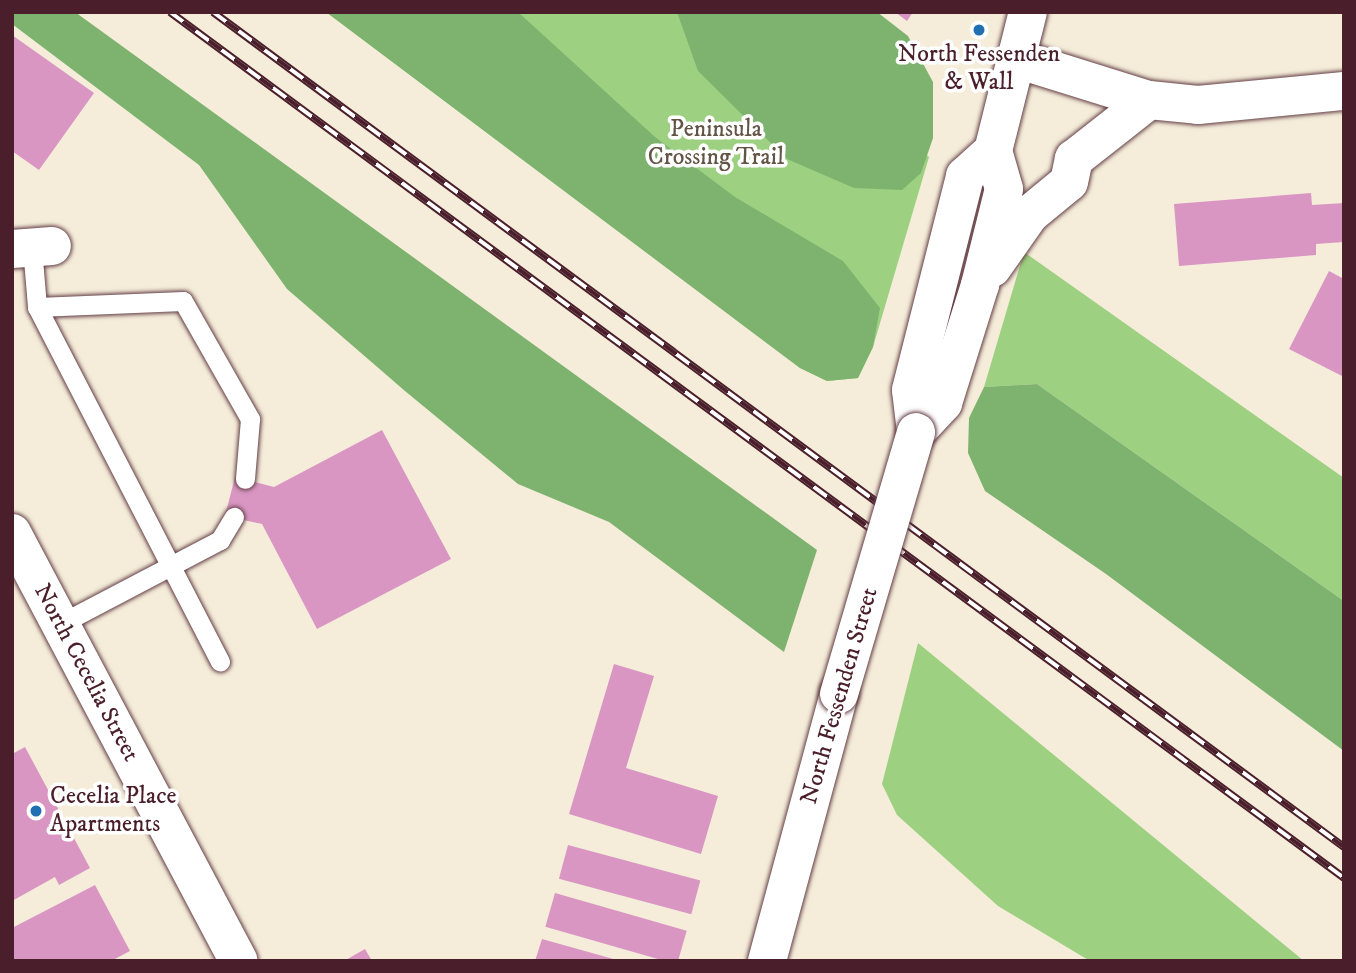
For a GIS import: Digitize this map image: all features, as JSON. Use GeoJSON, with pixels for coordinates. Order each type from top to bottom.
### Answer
{"type":"FeatureCollection","features":[{"type":"Feature","properties":{"kind":"street"},"geometry":{"type":"LineString","coordinates":[[993,151],[1028,12]]}},
{"type":"Feature","properties":{"kind":"street"},"geometry":{"type":"LineString","coordinates":[[1017,59],[1149,100],[1198,105],[1344,91]]}},
{"type":"Feature","properties":{"kind":"street"},"geometry":{"type":"LineString","coordinates":[[980,285],[1030,214],[1069,182],[1074,159],[1149,100]]}},
{"type":"Feature","properties":{"kind":"street","name":"North Fessenden Street"},"geometry":{"type":"LineString","coordinates":[[767,961],[839,694],[916,432],[911,390],[965,176],[993,151],[1004,189],[980,285],[943,403],[916,432]]}},
{"type":"Feature","properties":{"kind":"street","name":"North Cecelia Street"},"geometry":{"type":"LineString","coordinates":[[12,533],[239,961]]}},
{"type":"Feature","properties":{"kind":"lane"},"geometry":{"type":"LineString","coordinates":[[32,247],[37,307],[220,662]]}},
{"type":"Feature","properties":{"kind":"lane"},"geometry":{"type":"LineString","coordinates":[[37,307],[183,301],[250,419],[245,479]]}},
{"type":"Feature","properties":{"kind":"lane"},"geometry":{"type":"LineString","coordinates":[[60,624],[220,540],[234,517]]}},
{"type":"Feature","properties":{"kind":"green space"},"geometry":{"type":"Polygon","coordinates":[[[12,12],[75,12],[817,550],[784,652],[609,522],[518,484],[405,391],[287,289],[199,165],[12,24],[12,12]]]}},
{"type":"Feature","properties":{"kind":"green space","name":"Peninsula Crossing Trail"},"geometry":{"type":"Polygon","coordinates":[[[326,12],[761,12],[929,157],[873,347],[858,378],[827,381],[800,368],[326,12]]]}},
{"type":"Feature","properties":{"kind":"green space"},"geometry":{"type":"Polygon","coordinates":[[[326,12],[518,12],[655,137],[735,197],[843,261],[880,308],[873,347],[858,378],[827,381],[800,368],[326,12]]]}},
{"type":"Feature","properties":{"kind":"green space"},"geometry":{"type":"Polygon","coordinates":[[[677,12],[877,12],[908,36],[933,82],[933,138],[921,173],[902,190],[854,188],[787,159],[698,71],[677,12]]]}},
{"type":"Feature","properties":{"kind":"green space"},"geometry":{"type":"Polygon","coordinates":[[[1024,252],[1344,478],[1344,601],[1037,384],[984,387],[1024,252]]]}},
{"type":"Feature","properties":{"kind":"green space"},"geometry":{"type":"Polygon","coordinates":[[[1037,384],[1344,601],[1344,751],[1106,574],[985,491],[968,453],[969,418],[984,387],[1037,384]]]}},
{"type":"Feature","properties":{"kind":"green space"},"geometry":{"type":"Polygon","coordinates":[[[918,643],[1304,961],[1090,961],[998,906],[897,815],[882,784],[918,643]]]}},
{"type":"Feature","properties":{"kind":"building"},"geometry":{"type":"Polygon","coordinates":[[[895,12],[913,12],[907,21],[895,12]]]}},
{"type":"Feature","properties":{"kind":"building"},"geometry":{"type":"Polygon","coordinates":[[[12,35],[94,93],[39,170],[12,151],[12,35]]]}},
{"type":"Feature","properties":{"kind":"building"},"geometry":{"type":"Polygon","coordinates":[[[1311,193],[1312,205],[1344,203],[1344,242],[1316,244],[1316,255],[1179,266],[1174,204],[1311,193]]]}},
{"type":"Feature","properties":{"kind":"building"},"geometry":{"type":"Polygon","coordinates":[[[1329,271],[1344,279],[1344,377],[1289,349],[1329,271]]]}},
{"type":"Feature","properties":{"kind":"building"},"geometry":{"type":"Polygon","coordinates":[[[382,430],[451,559],[317,629],[262,524],[225,516],[235,477],[274,487],[382,430]]]}},
{"type":"Feature","properties":{"kind":"building"},"geometry":{"type":"Polygon","coordinates":[[[614,664],[654,676],[626,768],[718,796],[701,854],[569,814],[614,664]]]}},
{"type":"Feature","properties":{"kind":"building","name":"Cecelia Place Apartments"},"geometry":{"type":"Polygon","coordinates":[[[25,747],[90,868],[59,885],[55,877],[12,901],[12,754],[25,747]]]}},
{"type":"Feature","properties":{"kind":"building"},"geometry":{"type":"Polygon","coordinates":[[[568,845],[700,880],[691,914],[559,879],[568,845]]]}},
{"type":"Feature","properties":{"kind":"building"},"geometry":{"type":"Polygon","coordinates":[[[95,885],[130,951],[111,961],[12,961],[12,928],[95,885]]]}},
{"type":"Feature","properties":{"kind":"building"},"geometry":{"type":"Polygon","coordinates":[[[555,893],[687,931],[678,961],[665,961],[545,927],[555,893]]]}},
{"type":"Feature","properties":{"kind":"building"},"geometry":{"type":"Polygon","coordinates":[[[542,939],[617,960],[535,961],[542,939]]]}},
{"type":"Feature","properties":{"kind":"building"},"geometry":{"type":"Polygon","coordinates":[[[365,949],[372,961],[344,961],[365,949]]]}},
{"type":"Feature","properties":{"kind":"railway"},"geometry":{"type":"LineString","coordinates":[[170,12],[1344,878]]}},
{"type":"Feature","properties":{"kind":"railway"},"geometry":{"type":"LineString","coordinates":[[213,12],[1344,847]]}},
{"type":"Feature","properties":{"kind":"place","name":"North Fessenden & Wall"},"geometry":{"type":"Point","coordinates":[979,30]}},
{"type":"Feature","properties":{"kind":"place","name":"Cecelia Place Apartments"},"geometry":{"type":"Point","coordinates":[36,811]}}]}
